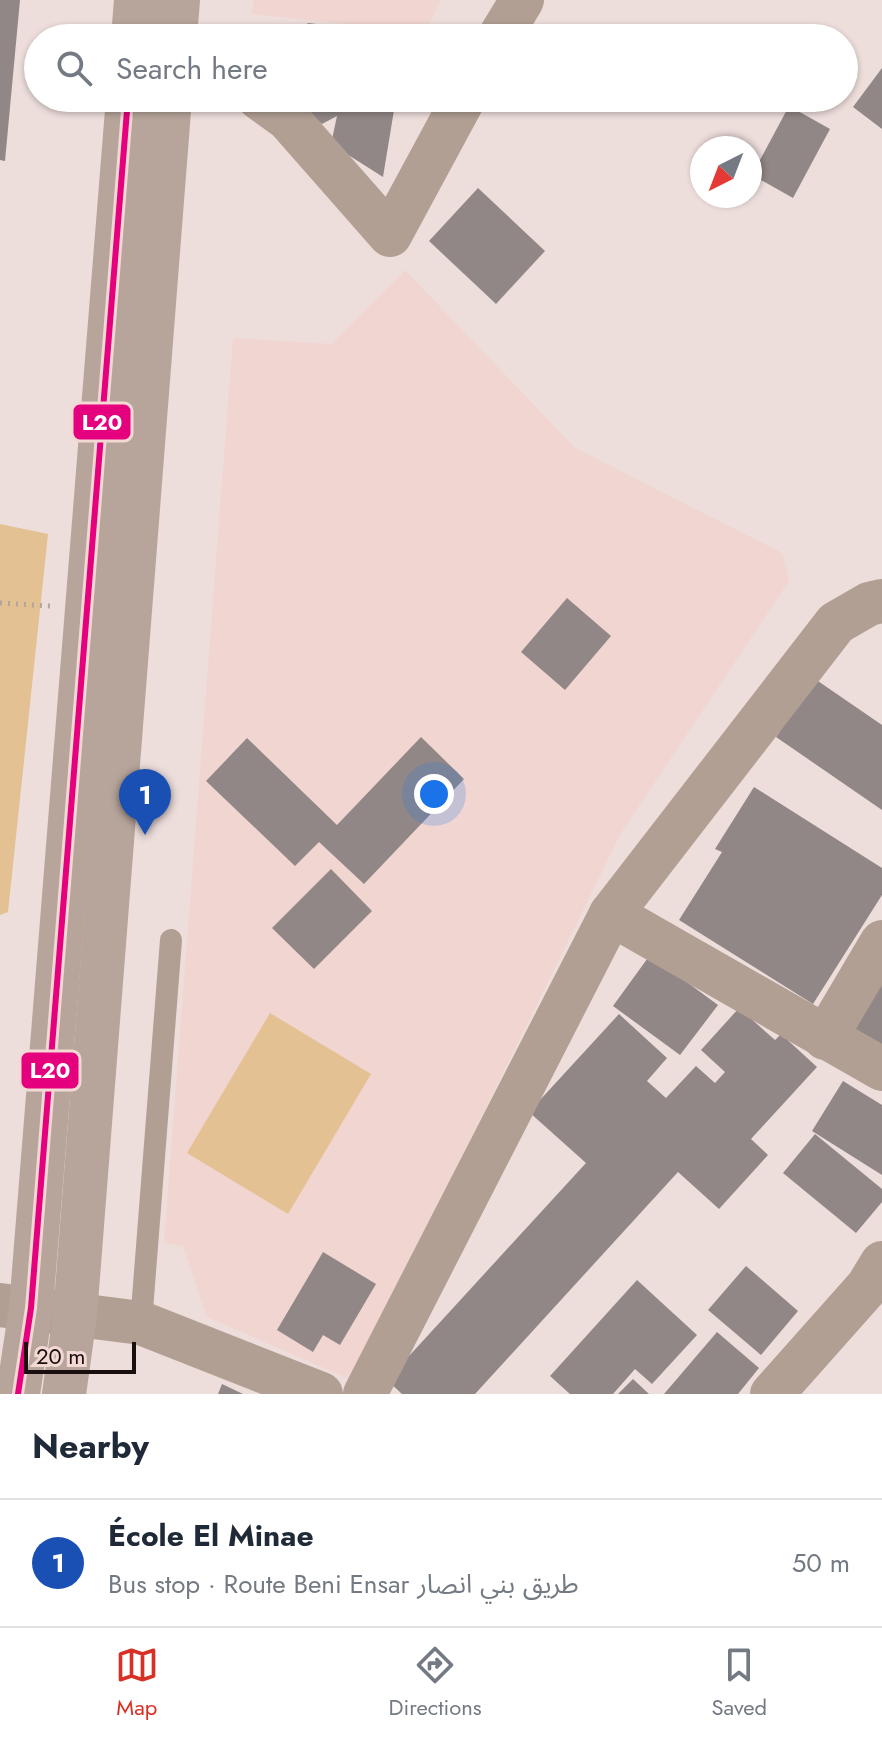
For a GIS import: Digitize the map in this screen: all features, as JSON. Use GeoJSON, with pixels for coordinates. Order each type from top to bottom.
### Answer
{"type":"FeatureCollection","features":[{"type":"Feature","properties":{"kind":"highway"},"geometry":{"type":"LineString","coordinates":[[134,24],[136,0]]}},
{"type":"Feature","properties":{"kind":"highway"},"geometry":{"type":"LineString","coordinates":[[176,24],[178,0]]}},
{"type":"Feature","properties":{"kind":"highway"},"geometry":{"type":"LineString","coordinates":[[18,1394],[16,1306],[127,112]]}},
{"type":"Feature","properties":{"kind":"highway"},"geometry":{"type":"LineString","coordinates":[[64,1394],[75,1315],[169,112]]}},
{"type":"Feature","properties":{"kind":"street"},"geometry":{"type":"LineString","coordinates":[[507,24],[522,0]]}},
{"type":"Feature","properties":{"kind":"street"},"geometry":{"type":"LineString","coordinates":[[278,112],[288,119],[390,235],[456,112]]}},
{"type":"Feature","properties":{"kind":"street"},"geometry":{"type":"LineString","coordinates":[[365,1394],[611,914],[836,623],[869,604],[882,601]]}},
{"type":"Feature","properties":{"kind":"street"},"geometry":{"type":"LineString","coordinates":[[611,914],[882,1069]]}},
{"type":"Feature","properties":{"kind":"street"},"geometry":{"type":"LineString","coordinates":[[825,1038],[882,942]]}},
{"type":"Feature","properties":{"kind":"street"},"geometry":{"type":"LineString","coordinates":[[772,1394],[868,1286],[882,1263]]}},
{"type":"Feature","properties":{"kind":"street"},"geometry":{"type":"LineString","coordinates":[[16,1306],[141,1323],[321,1394]]}},
{"type":"Feature","properties":{"kind":"lane"},"geometry":{"type":"LineString","coordinates":[[141,1323],[171,940]]}},
{"type":"Feature","properties":{"kind":"shaded area"},"geometry":{"type":"Polygon","coordinates":[[[254,0],[441,0],[429,24],[348,24],[252,14],[254,0]]]}},
{"type":"Feature","properties":{"kind":"shaded area"},"geometry":{"type":"Polygon","coordinates":[[[405,270],[575,448],[782,553],[789,581],[621,833],[352,1380],[207,1317],[183,1246],[164,1243],[233,338],[331,344],[405,270]]]}},
{"type":"Feature","properties":{"kind":"shaded area"},"geometry":{"type":"Polygon","coordinates":[[[0,524],[48,534],[8,912],[0,915],[0,524]]]}},
{"type":"Feature","properties":{"kind":"shaded area"},"geometry":{"type":"Polygon","coordinates":[[[270,1013],[371,1074],[288,1214],[187,1153],[270,1013]]]}},
{"type":"Feature","properties":{"kind":"building"},"geometry":{"type":"Polygon","coordinates":[[[0,0],[20,0],[5,161],[0,160],[0,0]]]}},
{"type":"Feature","properties":{"kind":"building"},"geometry":{"type":"Polygon","coordinates":[[[882,68],[882,129],[858,111],[858,100],[882,68]]]}},
{"type":"Feature","properties":{"kind":"building"},"geometry":{"type":"Polygon","coordinates":[[[308,112],[394,112],[383,177],[331,144],[337,116],[322,124],[308,112]]]}},
{"type":"Feature","properties":{"kind":"building"},"geometry":{"type":"Polygon","coordinates":[[[786,112],[800,112],[830,129],[793,198],[762,181],[762,156],[786,112]]]}},
{"type":"Feature","properties":{"kind":"building"},"geometry":{"type":"Polygon","coordinates":[[[478,188],[545,251],[496,304],[429,241],[478,188]]]}},
{"type":"Feature","properties":{"kind":"building"},"geometry":{"type":"Polygon","coordinates":[[[567,598],[611,636],[565,690],[521,652],[567,598]]]}},
{"type":"Feature","properties":{"kind":"building"},"geometry":{"type":"Polygon","coordinates":[[[815,679],[882,725],[882,810],[776,737],[815,679]]]}},
{"type":"Feature","properties":{"kind":"building"},"geometry":{"type":"Polygon","coordinates":[[[421,737],[464,779],[364,884],[319,842],[295,866],[206,781],[247,738],[337,825],[421,737]]]}},
{"type":"Feature","properties":{"kind":"building"},"geometry":{"type":"Polygon","coordinates":[[[754,787],[882,868],[882,895],[813,1004],[679,920],[722,852],[715,849],[754,787]]]}},
{"type":"Feature","properties":{"kind":"building"},"geometry":{"type":"Polygon","coordinates":[[[331,869],[372,911],[314,969],[272,928],[331,869]]]}},
{"type":"Feature","properties":{"kind":"building"},"geometry":{"type":"Polygon","coordinates":[[[650,955],[718,1005],[680,1055],[613,1006],[650,955]]]}},
{"type":"Feature","properties":{"kind":"building"},"geometry":{"type":"Polygon","coordinates":[[[882,960],[882,1056],[847,1031],[882,960]]]}},
{"type":"Feature","properties":{"kind":"building"},"geometry":{"type":"Polygon","coordinates":[[[739,1008],[775,1040],[781,1034],[817,1067],[751,1139],[768,1155],[719,1209],[678,1172],[475,1394],[402,1394],[387,1380],[586,1163],[529,1112],[619,1014],[667,1058],[647,1081],[666,1098],[696,1066],[715,1083],[725,1072],[701,1050],[739,1008]]]}},
{"type":"Feature","properties":{"kind":"building"},"geometry":{"type":"Polygon","coordinates":[[[843,1081],[882,1105],[882,1175],[812,1131],[843,1081]]]}},
{"type":"Feature","properties":{"kind":"building"},"geometry":{"type":"Polygon","coordinates":[[[815,1134],[882,1189],[882,1202],[856,1233],[783,1173],[815,1134]]]}},
{"type":"Feature","properties":{"kind":"building"},"geometry":{"type":"Polygon","coordinates":[[[323,1252],[376,1284],[340,1345],[323,1335],[313,1352],[277,1330],[323,1252]]]}},
{"type":"Feature","properties":{"kind":"building"},"geometry":{"type":"Polygon","coordinates":[[[746,1266],[798,1311],[761,1355],[708,1310],[746,1266]]]}},
{"type":"Feature","properties":{"kind":"building"},"geometry":{"type":"Polygon","coordinates":[[[637,1280],[697,1335],[652,1384],[635,1369],[613,1394],[570,1394],[550,1376],[637,1280]]]}},
{"type":"Feature","properties":{"kind":"building"},"geometry":{"type":"Polygon","coordinates":[[[717,1332],[759,1368],[738,1394],[664,1394],[717,1332]]]}},
{"type":"Feature","properties":{"kind":"building"},"geometry":{"type":"Polygon","coordinates":[[[633,1379],[649,1394],[618,1394],[633,1379]]]}},
{"type":"Feature","properties":{"kind":"building"},"geometry":{"type":"Polygon","coordinates":[[[222,1384],[243,1394],[218,1394],[222,1384]]]}},
{"type":"Feature","properties":{"kind":"transit line","name":"L20"},"geometry":{"type":"LineString","coordinates":[[18,1394],[31,1308],[127,112]]}},
{"type":"Feature","properties":{"kind":"place","name":"École El Minae"},"geometry":{"type":"Point","coordinates":[145,835]}}]}
